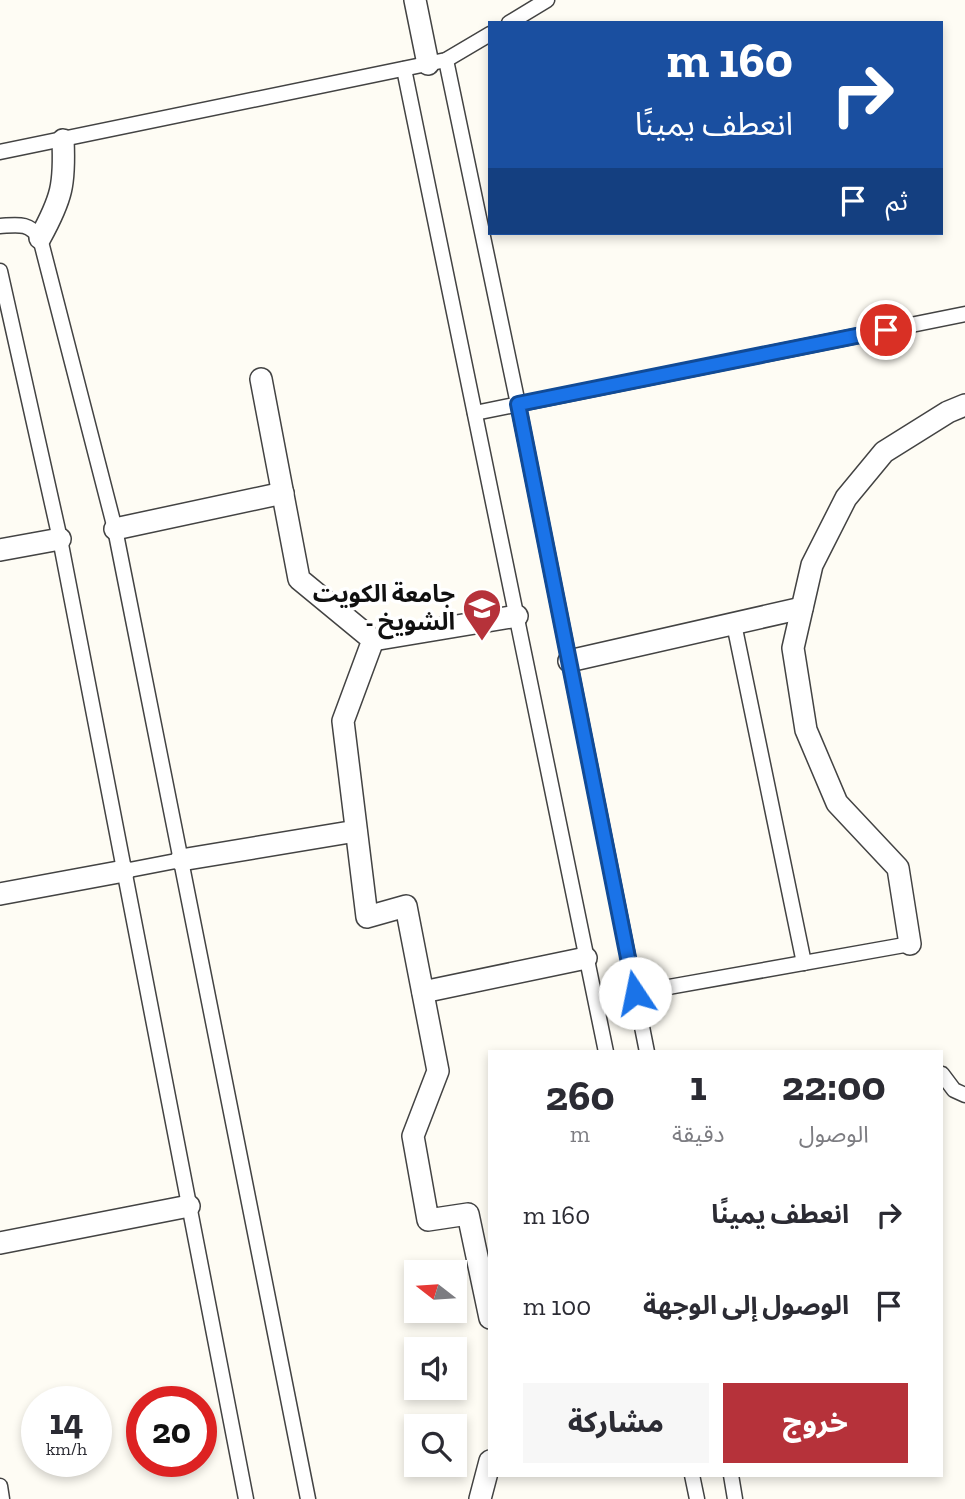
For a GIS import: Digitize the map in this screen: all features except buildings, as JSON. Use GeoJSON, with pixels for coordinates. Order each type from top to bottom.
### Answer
{"type":"FeatureCollection","features":[{"type":"Feature","properties":{"kind":"street"},"geometry":{"type":"LineString","coordinates":[[415,0],[437,62]]}},
{"type":"Feature","properties":{"kind":"street"},"geometry":{"type":"LineString","coordinates":[[40,238],[55,211],[65,178],[63,139]]}},
{"type":"Feature","properties":{"kind":"street"},"geometry":{"type":"LineString","coordinates":[[261,379],[299,579],[373,640],[517,616]]}},
{"type":"Feature","properties":{"kind":"street"},"geometry":{"type":"LineString","coordinates":[[910,944],[898,868],[838,803],[806,730],[793,648],[812,565],[846,498],[884,452],[948,412],[965,405]]}},
{"type":"Feature","properties":{"kind":"street"},"geometry":{"type":"LineString","coordinates":[[115,529],[283,493]]}},
{"type":"Feature","properties":{"kind":"street"},"geometry":{"type":"LineString","coordinates":[[0,550],[60,539]]}},
{"type":"Feature","properties":{"kind":"street"},"geometry":{"type":"LineString","coordinates":[[569,661],[802,608]]}},
{"type":"Feature","properties":{"kind":"street"},"geometry":{"type":"LineString","coordinates":[[373,640],[343,721],[367,916],[406,906],[438,1071],[413,1136],[428,1220],[468,1214],[488,1309]]}},
{"type":"Feature","properties":{"kind":"street"},"geometry":{"type":"LineString","coordinates":[[181,860],[356,831]]}},
{"type":"Feature","properties":{"kind":"street"},"geometry":{"type":"LineString","coordinates":[[0,894],[124,871]]}},
{"type":"Feature","properties":{"kind":"street"},"geometry":{"type":"LineString","coordinates":[[423,992],[586,958]]}},
{"type":"Feature","properties":{"kind":"street"},"geometry":{"type":"LineString","coordinates":[[0,1243],[189,1206]]}},
{"type":"Feature","properties":{"kind":"street"},"geometry":{"type":"LineString","coordinates":[[480,1499],[488,1469]]}},
{"type":"Feature","properties":{"kind":"lane"},"geometry":{"type":"LineString","coordinates":[[512,21],[547,0]]}},
{"type":"Feature","properties":{"kind":"lane"},"geometry":{"type":"LineString","coordinates":[[0,152],[437,62],[488,35]]}},
{"type":"Feature","properties":{"kind":"lane"},"geometry":{"type":"LineString","coordinates":[[437,62],[518,404],[647,1050]]}},
{"type":"Feature","properties":{"kind":"lane"},"geometry":{"type":"LineString","coordinates":[[404,69],[606,1050]]}},
{"type":"Feature","properties":{"kind":"lane"},"geometry":{"type":"LineString","coordinates":[[0,226],[20,225],[33,228],[40,238],[115,529],[308,1499]]}},
{"type":"Feature","properties":{"kind":"lane"},"geometry":{"type":"LineString","coordinates":[[0,271],[60,539],[246,1499]]}},
{"type":"Feature","properties":{"kind":"lane"},"geometry":{"type":"LineString","coordinates":[[475,412],[965,314]]}},
{"type":"Feature","properties":{"kind":"lane"},"geometry":{"type":"LineString","coordinates":[[734,624],[804,963]]}},
{"type":"Feature","properties":{"kind":"lane"},"geometry":{"type":"LineString","coordinates":[[124,871],[181,860]]}},
{"type":"Feature","properties":{"kind":"lane"},"geometry":{"type":"LineString","coordinates":[[635,993],[910,944]]}},
{"type":"Feature","properties":{"kind":"lane"},"geometry":{"type":"LineString","coordinates":[[943,1075],[954,1090],[965,1095]]}},
{"type":"Feature","properties":{"kind":"lane"},"geometry":{"type":"LineString","coordinates":[[692,1477],[697,1499]]}},
{"type":"Feature","properties":{"kind":"lane"},"geometry":{"type":"LineString","coordinates":[[731,1477],[735,1499]]}},
{"type":"Feature","properties":{"kind":"lane"},"geometry":{"type":"LineString","coordinates":[[0,1486],[2,1499]]}},
{"type":"Feature","properties":{"kind":"place","name":"جامعة الكويت - الشويخ"},"geometry":{"type":"Point","coordinates":[482,642]}},
{"type":"Feature","properties":{"kind":"route"},"geometry":{"type":"LineString","coordinates":[[635,993],[518,404],[886,330]]}}]}
